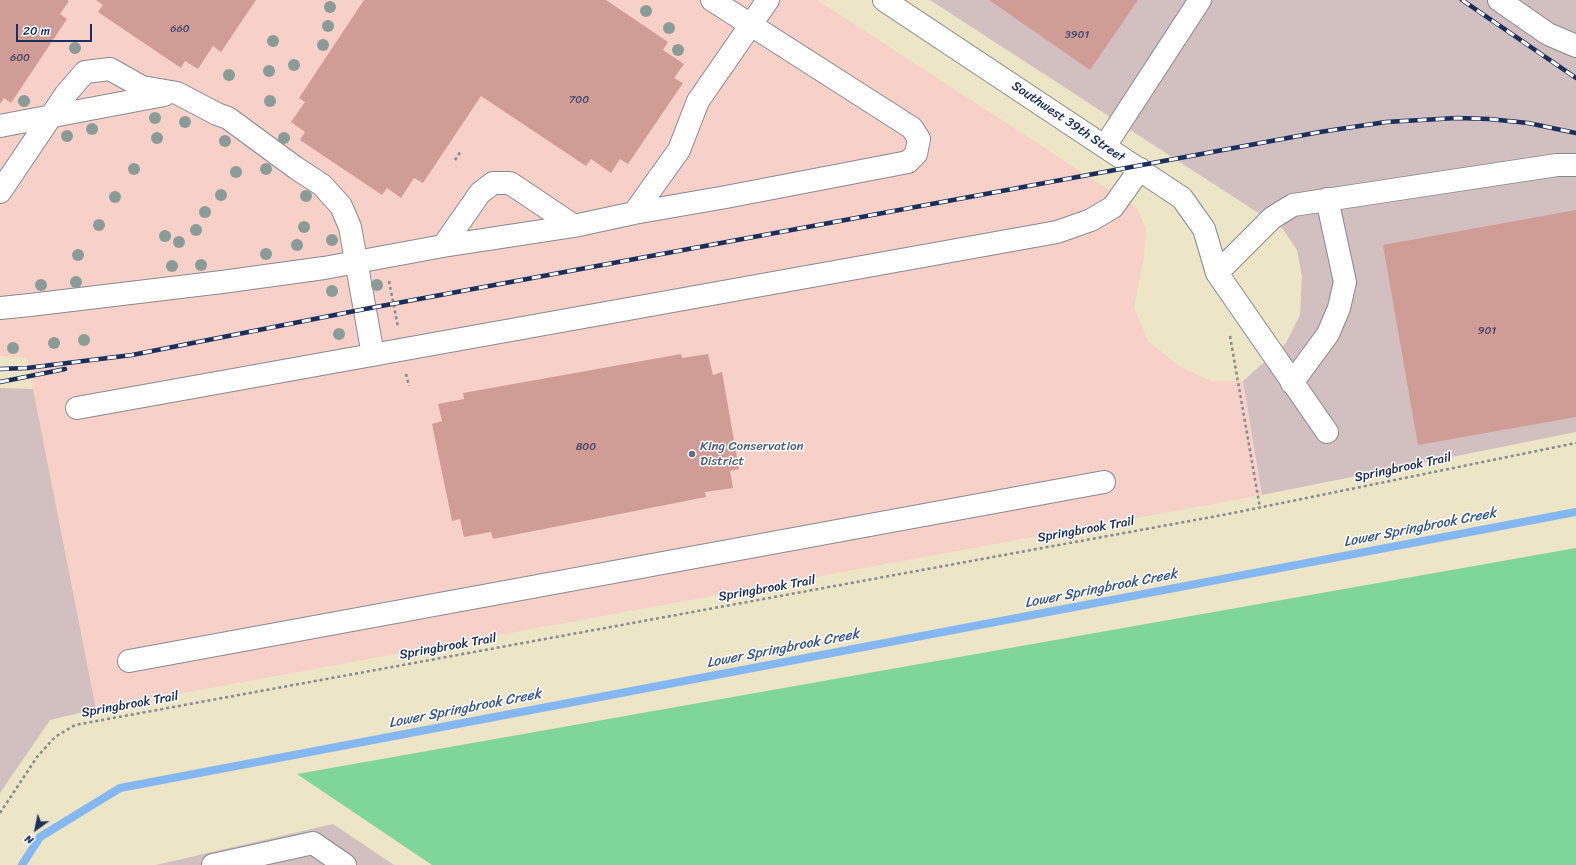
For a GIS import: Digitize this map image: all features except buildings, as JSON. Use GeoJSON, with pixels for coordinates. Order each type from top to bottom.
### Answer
{"type":"FeatureCollection","features":[{"type":"Feature","properties":{"kind":"street"},"geometry":{"type":"LineString","coordinates":[[0,308],[30,306],[324,268],[443,246],[574,226],[634,213],[908,162],[916,154],[919,139],[912,128],[712,0]]}},
{"type":"Feature","properties":{"kind":"street"},"geometry":{"type":"LineString","coordinates":[[634,213],[679,150],[698,101],[768,0]]}},
{"type":"Feature","properties":{"kind":"street","name":"Southwest 39th Street"},"geometry":{"type":"LineString","coordinates":[[884,0],[1182,198],[1204,229],[1217,273],[1327,432]]}},
{"type":"Feature","properties":{"kind":"street"},"geometry":{"type":"LineString","coordinates":[[1105,146],[1200,0]]}},
{"type":"Feature","properties":{"kind":"street"},"geometry":{"type":"LineString","coordinates":[[1499,0],[1548,34],[1576,46]]}},
{"type":"Feature","properties":{"kind":"street"},"geometry":{"type":"LineString","coordinates":[[0,192],[66,94],[85,72],[110,69],[142,87],[177,93],[217,114],[228,118],[296,168],[322,185],[341,206],[350,228],[373,355]]}},
{"type":"Feature","properties":{"kind":"street"},"geometry":{"type":"LineString","coordinates":[[0,126],[177,93]]}},
{"type":"Feature","properties":{"kind":"street"},"geometry":{"type":"LineString","coordinates":[[1217,273],[1272,218],[1293,205],[1557,165],[1576,165]]}},
{"type":"Feature","properties":{"kind":"street"},"geometry":{"type":"LineString","coordinates":[[77,408],[1057,232],[1091,220],[1113,206],[1140,169]]}},
{"type":"Feature","properties":{"kind":"street"},"geometry":{"type":"LineString","coordinates":[[443,246],[480,193],[493,183],[510,183],[574,226]]}},
{"type":"Feature","properties":{"kind":"street"},"geometry":{"type":"LineString","coordinates":[[1292,383],[1328,334],[1339,308],[1345,282],[1328,200]]}},
{"type":"Feature","properties":{"kind":"street"},"geometry":{"type":"LineString","coordinates":[[130,661],[1104,482]]}},
{"type":"Feature","properties":{"kind":"street"},"geometry":{"type":"LineString","coordinates":[[212,865],[313,843],[345,865]]}},
{"type":"Feature","properties":{"kind":"path"},"geometry":{"type":"LineString","coordinates":[[455,160],[461,150]]}},
{"type":"Feature","properties":{"kind":"path"},"geometry":{"type":"LineString","coordinates":[[388,277],[399,332]]}},
{"type":"Feature","properties":{"kind":"path"},"geometry":{"type":"LineString","coordinates":[[1230,336],[1237,367],[1260,508]]}},
{"type":"Feature","properties":{"kind":"path","name":"Springbrook Trail"},"geometry":{"type":"LineString","coordinates":[[0,812],[37,757],[55,737],[74,725],[1260,508],[1576,443]]}},
{"type":"Feature","properties":{"kind":"shaded area"},"geometry":{"type":"Polygon","coordinates":[[[0,0],[817,0],[1137,208],[1146,229],[1144,257],[1134,307],[1148,341],[1180,367],[1211,381],[1243,381],[1262,495],[96,709],[27,358],[0,356],[0,0]]]}},
{"type":"Feature","properties":{"kind":"shaded area"},"geometry":{"type":"Polygon","coordinates":[[[930,0],[1576,0],[1576,432],[1262,495],[1243,381],[1286,343],[1300,315],[1302,277],[1297,250],[1283,229],[930,0]]]}},
{"type":"Feature","properties":{"kind":"shaded area"},"geometry":{"type":"Polygon","coordinates":[[[0,388],[33,389],[96,709],[50,720],[0,793],[0,388]]]}},
{"type":"Feature","properties":{"kind":"shaded area"},"geometry":{"type":"Polygon","coordinates":[[[333,824],[394,865],[156,865],[333,824]]]}},
{"type":"Feature","properties":{"kind":"green space"},"geometry":{"type":"Polygon","coordinates":[[[1576,548],[1576,865],[432,865],[297,774],[1576,548]]]}},
{"type":"Feature","properties":{"kind":"waterway","name":"Lower Springbrook Creek"},"geometry":{"type":"LineString","coordinates":[[22,865],[40,837],[120,788],[1576,512]]}},
{"type":"Feature","properties":{"kind":"railway"},"geometry":{"type":"LineString","coordinates":[[1462,0],[1576,78]]}},
{"type":"Feature","properties":{"kind":"railway"},"geometry":{"type":"LineString","coordinates":[[0,369],[27,368],[132,355],[365,309],[1320,132],[1386,122],[1457,118],[1489,119],[1528,123],[1576,133]]}},
{"type":"Feature","properties":{"kind":"railway"},"geometry":{"type":"LineString","coordinates":[[0,382],[65,369]]}},
{"type":"Feature","properties":{"kind":"place","name":"King Conservation District"},"geometry":{"type":"Point","coordinates":[692,454]}}]}
